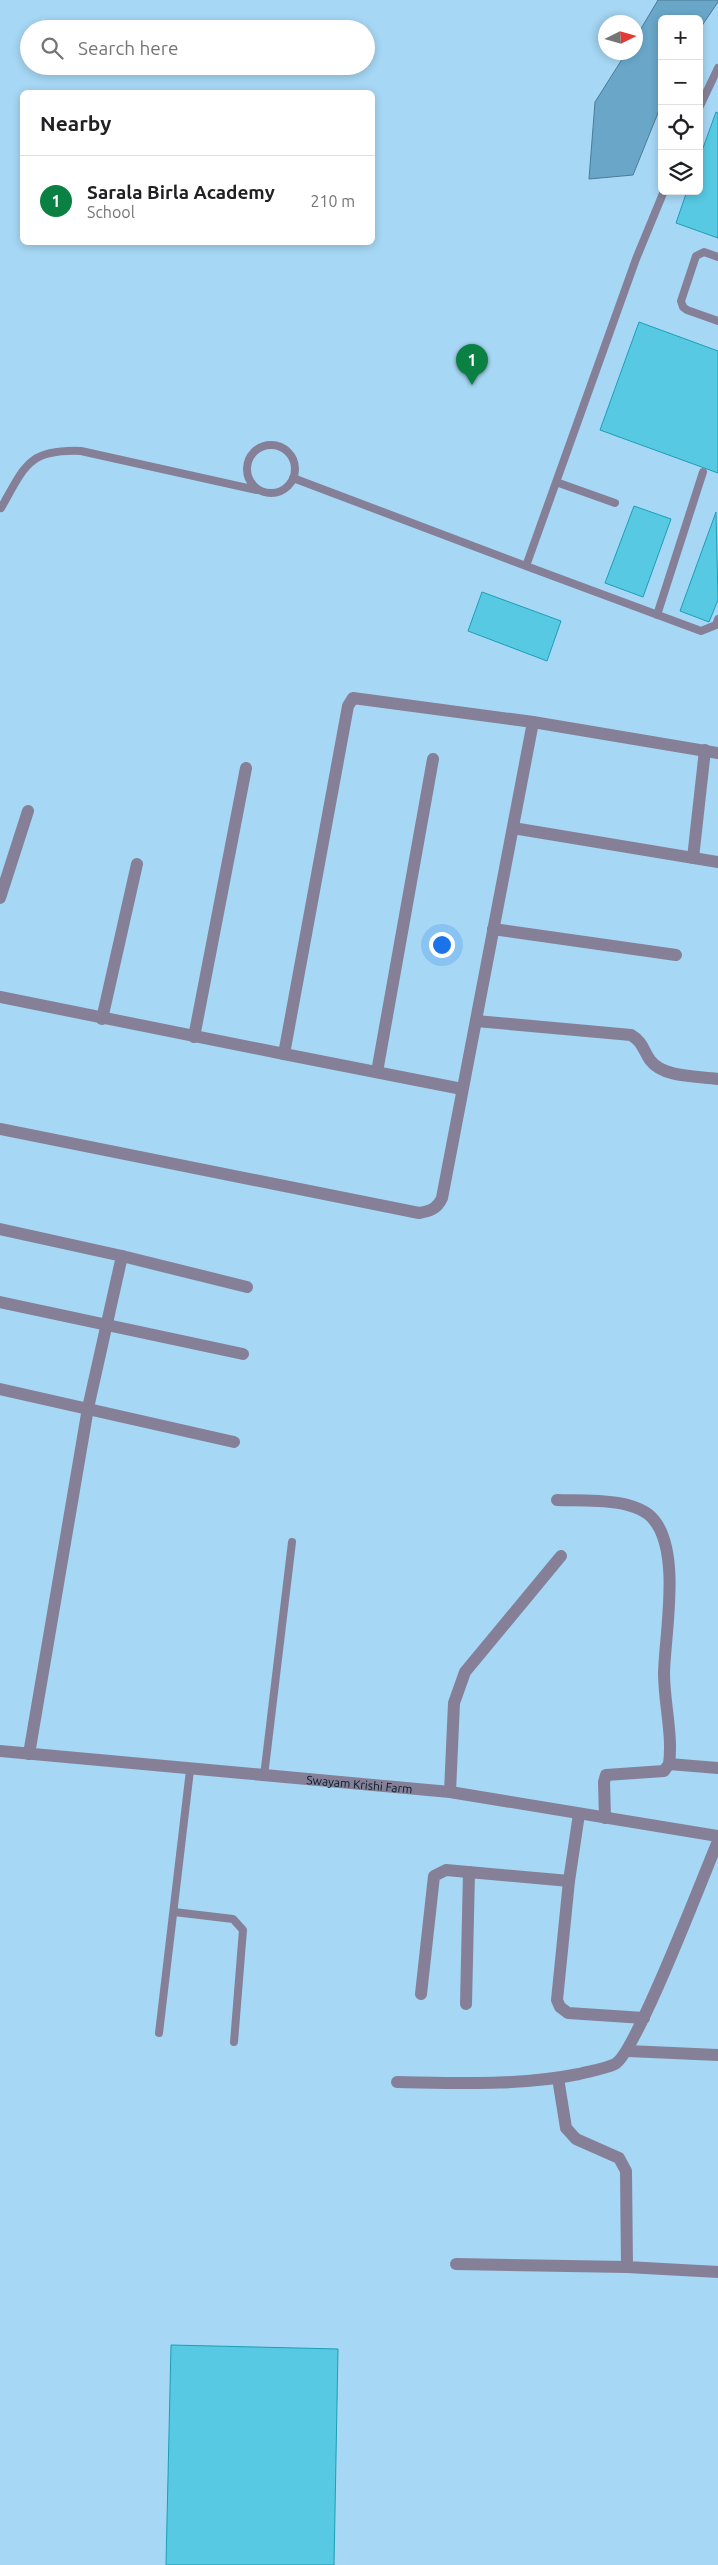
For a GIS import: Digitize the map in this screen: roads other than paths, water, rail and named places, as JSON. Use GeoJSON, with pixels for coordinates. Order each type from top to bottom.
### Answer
{"type":"FeatureCollection","features":[{"type":"Feature","properties":{"kind":"street"},"geometry":{"type":"LineString","coordinates":[[284,1054],[348,706],[354,698],[533,722],[712,752],[693,858]]}},
{"type":"Feature","properties":{"kind":"street"},"geometry":{"type":"LineString","coordinates":[[0,1129],[419,1213],[430,1212],[438,1205],[442,1198],[533,722]]}},
{"type":"Feature","properties":{"kind":"street"},"geometry":{"type":"LineString","coordinates":[[377,1072],[433,759]]}},
{"type":"Feature","properties":{"kind":"street"},"geometry":{"type":"LineString","coordinates":[[194,1037],[246,768]]}},
{"type":"Feature","properties":{"kind":"street"},"geometry":{"type":"LineString","coordinates":[[0,898],[28,811]]}},
{"type":"Feature","properties":{"kind":"street"},"geometry":{"type":"LineString","coordinates":[[512,828],[718,862]]}},
{"type":"Feature","properties":{"kind":"street"},"geometry":{"type":"LineString","coordinates":[[102,1019],[137,864]]}},
{"type":"Feature","properties":{"kind":"street"},"geometry":{"type":"LineString","coordinates":[[493,929],[676,955]]}},
{"type":"Feature","properties":{"kind":"street"},"geometry":{"type":"LineString","coordinates":[[0,997],[102,1019],[462,1089]]}},
{"type":"Feature","properties":{"kind":"street"},"geometry":{"type":"LineString","coordinates":[[476,1021],[631,1035],[641,1041],[651,1061],[665,1072],[718,1079]]}},
{"type":"Feature","properties":{"kind":"street"},"geometry":{"type":"LineString","coordinates":[[0,1229],[122,1256],[247,1287]]}},
{"type":"Feature","properties":{"kind":"street"},"geometry":{"type":"LineString","coordinates":[[29,1754],[88,1408],[122,1256]]}},
{"type":"Feature","properties":{"kind":"street"},"geometry":{"type":"LineString","coordinates":[[0,1302],[243,1354]]}},
{"type":"Feature","properties":{"kind":"street"},"geometry":{"type":"LineString","coordinates":[[0,1388],[234,1442]]}},
{"type":"Feature","properties":{"kind":"street"},"geometry":{"type":"LineString","coordinates":[[557,1500],[627,1503],[654,1520],[666,1547],[670,1588],[664,1674],[669,1764],[664,1771],[606,1775],[604,1782],[605,1818]]}},
{"type":"Feature","properties":{"kind":"street"},"geometry":{"type":"LineString","coordinates":[[450,1792],[454,1703],[465,1672],[561,1556]]}},
{"type":"Feature","properties":{"kind":"street","name":"Swayam Krishi Farm"},"geometry":{"type":"LineString","coordinates":[[0,1751],[190,1770],[450,1792],[718,1836]]}},
{"type":"Feature","properties":{"kind":"street"},"geometry":{"type":"LineString","coordinates":[[669,1764],[718,1768]]}},
{"type":"Feature","properties":{"kind":"street"},"geometry":{"type":"LineString","coordinates":[[579,1814],[569,1881],[557,2000],[560,2007],[568,2013],[644,2018]]}},
{"type":"Feature","properties":{"kind":"street"},"geometry":{"type":"LineString","coordinates":[[397,2082],[497,2083],[558,2078],[616,2063],[628,2051],[644,2018],[718,1840]]}},
{"type":"Feature","properties":{"kind":"street"},"geometry":{"type":"LineString","coordinates":[[421,1994],[434,1876],[446,1870],[569,1881]]}},
{"type":"Feature","properties":{"kind":"street"},"geometry":{"type":"LineString","coordinates":[[466,2004],[468,1872]]}},
{"type":"Feature","properties":{"kind":"street"},"geometry":{"type":"LineString","coordinates":[[628,2051],[718,2055]]}},
{"type":"Feature","properties":{"kind":"street"},"geometry":{"type":"LineString","coordinates":[[558,2078],[566,2128],[576,2139],[619,2158],[626,2171],[627,2267]]}},
{"type":"Feature","properties":{"kind":"street"},"geometry":{"type":"LineString","coordinates":[[456,2264],[627,2267],[718,2272]]}},
{"type":"Feature","properties":{"kind":"lane"},"geometry":{"type":"LineString","coordinates":[[700,105],[718,68]]}},
{"type":"Feature","properties":{"kind":"lane"},"geometry":{"type":"LineString","coordinates":[[526,566],[636,259],[662,195]]}},
{"type":"Feature","properties":{"kind":"lane"},"geometry":{"type":"LineString","coordinates":[[718,257],[704,252],[696,256],[681,301],[683,307],[687,310],[718,321]]}},
{"type":"Feature","properties":{"kind":"lane"},"geometry":{"type":"LineString","coordinates":[[1,508],[24,467],[38,456],[56,450],[81,451],[257,490],[272,493],[281,491],[293,478],[293,460],[288,452],[280,447],[264,446],[257,450],[248,464],[248,477],[257,490]]}},
{"type":"Feature","properties":{"kind":"lane"},"geometry":{"type":"LineString","coordinates":[[656,615],[704,472]]}},
{"type":"Feature","properties":{"kind":"lane"},"geometry":{"type":"LineString","coordinates":[[293,478],[701,632],[710,629],[716,624],[718,619]]}},
{"type":"Feature","properties":{"kind":"lane"},"geometry":{"type":"LineString","coordinates":[[556,482],[615,503]]}},
{"type":"Feature","properties":{"kind":"lane"},"geometry":{"type":"LineString","coordinates":[[710,629],[718,632]]}},
{"type":"Feature","properties":{"kind":"lane"},"geometry":{"type":"LineString","coordinates":[[264,1776],[292,1542]]}},
{"type":"Feature","properties":{"kind":"lane"},"geometry":{"type":"LineString","coordinates":[[159,2033],[190,1770]]}},
{"type":"Feature","properties":{"kind":"lane"},"geometry":{"type":"LineString","coordinates":[[174,1912],[233,1919],[243,1930],[234,2042]]}},
{"type":"Feature","properties":{"kind":"water"},"geometry":{"type":"Polygon","coordinates":[[[658,0],[718,0],[703,24],[703,15],[658,15],[658,113],[633,175],[589,179],[595,102],[622,60],[643,60],[643,25],[658,0]]]}},
{"type":"Feature","properties":{"kind":"place","name":"Sarala Birla Academy"},"geometry":{"type":"Point","coordinates":[472,385]}}]}
